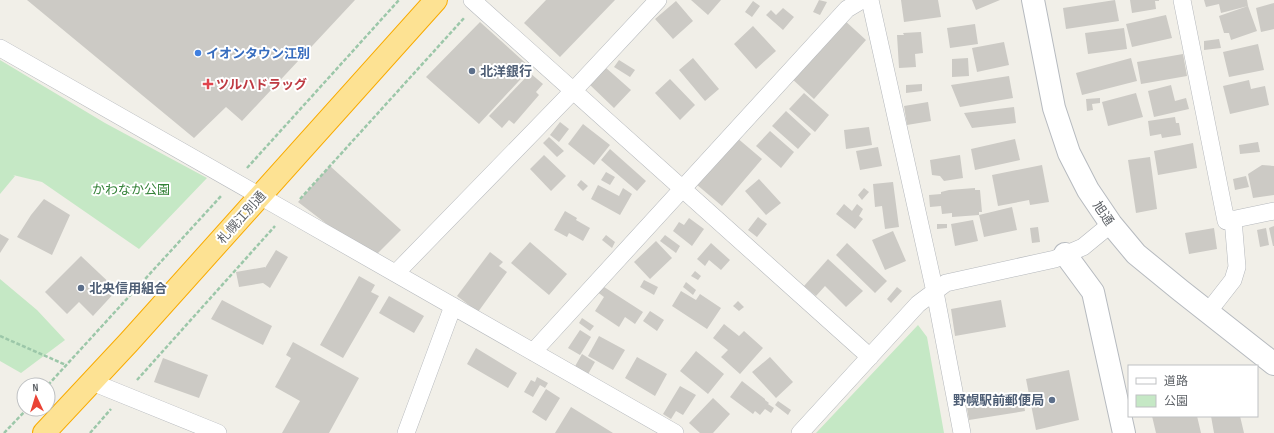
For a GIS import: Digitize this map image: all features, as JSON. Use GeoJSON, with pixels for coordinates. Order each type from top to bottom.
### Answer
{"type":"FeatureCollection","features":[{"type":"Feature","properties":{"kind":"highway","name":"札幌江別通"},"geometry":{"type":"LineString","coordinates":[[44,433],[261,196],[436,0]]}},
{"type":"Feature","properties":{"kind":"street"},"geometry":{"type":"LineString","coordinates":[[472,0],[870,357]]}},
{"type":"Feature","properties":{"kind":"street"},"geometry":{"type":"LineString","coordinates":[[396,273],[574,90],[658,0]]}},
{"type":"Feature","properties":{"kind":"street"},"geometry":{"type":"LineString","coordinates":[[533,352],[847,9],[862,0]]}},
{"type":"Feature","properties":{"kind":"street"},"geometry":{"type":"LineString","coordinates":[[870,0],[935,292],[962,433]]}},
{"type":"Feature","properties":{"kind":"street","name":"旭通"},"geometry":{"type":"LineString","coordinates":[[1033,0],[1054,108],[1069,153],[1088,190],[1111,224],[1136,254],[1274,364]]}},
{"type":"Feature","properties":{"kind":"street"},"geometry":{"type":"LineString","coordinates":[[1182,0],[1226,221],[1274,211]]}},
{"type":"Feature","properties":{"kind":"street"},"geometry":{"type":"LineString","coordinates":[[0,48],[675,433]]}},
{"type":"Feature","properties":{"kind":"street"},"geometry":{"type":"LineString","coordinates":[[1208,312],[1233,280],[1237,267],[1233,219]]}},
{"type":"Feature","properties":{"kind":"street"},"geometry":{"type":"LineString","coordinates":[[800,433],[918,304],[946,283],[1055,259],[1083,246],[1111,224]]}},
{"type":"Feature","properties":{"kind":"street"},"geometry":{"type":"LineString","coordinates":[[1065,254],[1093,292],[1124,433]]}},
{"type":"Feature","properties":{"kind":"street"},"geometry":{"type":"LineString","coordinates":[[406,433],[453,306]]}},
{"type":"Feature","properties":{"kind":"street"},"geometry":{"type":"LineString","coordinates":[[92,382],[218,433]]}},
{"type":"Feature","properties":{"kind":"path"},"geometry":{"type":"LineString","coordinates":[[0,336],[66,365]]}},
{"type":"Feature","properties":{"kind":"path"},"geometry":{"type":"LineString","coordinates":[[90,433],[105,416]]}},
{"type":"Feature","properties":{"kind":"path"},"geometry":{"type":"LineString","coordinates":[[4,433],[19,417]]}},
{"type":"Feature","properties":{"kind":"green space","name":"かわなか公園"},"geometry":{"type":"Polygon","coordinates":[[[0,60],[105,123],[207,178],[139,249],[42,182],[13,175],[15,176],[0,194],[0,60]]]}},
{"type":"Feature","properties":{"kind":"green space"},"geometry":{"type":"Polygon","coordinates":[[[0,279],[37,310],[65,340],[21,373],[0,361],[0,279]]]}},
{"type":"Feature","properties":{"kind":"green space"},"geometry":{"type":"Polygon","coordinates":[[[918,325],[927,337],[944,433],[816,433],[918,325]]]}},
{"type":"Feature","properties":{"kind":"building","name":"イオンタウン江別"},"geometry":{"type":"Polygon","coordinates":[[[27,0],[355,0],[242,121],[226,107],[194,138],[27,0]]]}},
{"type":"Feature","properties":{"kind":"building"},"geometry":{"type":"Polygon","coordinates":[[[546,0],[615,0],[560,57],[524,23],[546,0]]]}},
{"type":"Feature","properties":{"kind":"building"},"geometry":{"type":"Polygon","coordinates":[[[691,0],[721,0],[708,15],[691,0]]]}},
{"type":"Feature","properties":{"kind":"building"},"geometry":{"type":"Polygon","coordinates":[[[819,0],[827,2],[820,15],[813,12],[819,0]]]}},
{"type":"Feature","properties":{"kind":"building"},"geometry":{"type":"Polygon","coordinates":[[[901,0],[938,0],[941,17],[904,22],[901,0]]]}},
{"type":"Feature","properties":{"kind":"building"},"geometry":{"type":"Polygon","coordinates":[[[972,0],[1000,0],[976,10],[972,0]]]}},
{"type":"Feature","properties":{"kind":"building"},"geometry":{"type":"Polygon","coordinates":[[[1115,0],[1119,21],[1066,29],[1063,8],[1115,0]]]}},
{"type":"Feature","properties":{"kind":"building"},"geometry":{"type":"Polygon","coordinates":[[[1130,0],[1159,1],[1155,1],[1156,9],[1132,13],[1130,0]]]}},
{"type":"Feature","properties":{"kind":"building"},"geometry":{"type":"Polygon","coordinates":[[[1204,0],[1247,0],[1248,6],[1221,13],[1219,4],[1206,7],[1204,0]]]}},
{"type":"Feature","properties":{"kind":"building"},"geometry":{"type":"Polygon","coordinates":[[[676,1],[693,21],[673,39],[655,19],[676,1]]]}},
{"type":"Feature","properties":{"kind":"building"},"geometry":{"type":"Polygon","coordinates":[[[753,1],[760,6],[752,17],[745,12],[753,1]]]}},
{"type":"Feature","properties":{"kind":"building"},"geometry":{"type":"Polygon","coordinates":[[[1274,3],[1274,29],[1261,32],[1256,8],[1274,3]]]}},
{"type":"Feature","properties":{"kind":"building"},"geometry":{"type":"Polygon","coordinates":[[[1248,6],[1257,31],[1231,40],[1229,33],[1224,33],[1219,16],[1248,6]]]}},
{"type":"Feature","properties":{"kind":"building"},"geometry":{"type":"Polygon","coordinates":[[[783,8],[794,17],[783,30],[766,15],[771,10],[776,15],[783,8]]]}},
{"type":"Feature","properties":{"kind":"building"},"geometry":{"type":"Polygon","coordinates":[[[1166,15],[1172,38],[1132,47],[1126,24],[1166,15]]]}},
{"type":"Feature","properties":{"kind":"building"},"geometry":{"type":"Polygon","coordinates":[[[843,19],[866,40],[814,99],[791,78],[843,19]]]}},
{"type":"Feature","properties":{"kind":"building"},"geometry":{"type":"Polygon","coordinates":[[[480,22],[531,68],[479,124],[426,77],[480,22]]]}},
{"type":"Feature","properties":{"kind":"building"},"geometry":{"type":"Polygon","coordinates":[[[975,24],[978,44],[950,48],[947,28],[975,24]]]}},
{"type":"Feature","properties":{"kind":"building"},"geometry":{"type":"Polygon","coordinates":[[[753,26],[776,51],[756,69],[734,44],[753,26]]]}},
{"type":"Feature","properties":{"kind":"building"},"geometry":{"type":"Polygon","coordinates":[[[1124,28],[1127,49],[1088,54],[1085,33],[1124,28]]]}},
{"type":"Feature","properties":{"kind":"building"},"geometry":{"type":"Polygon","coordinates":[[[921,32],[923,53],[915,54],[916,67],[899,68],[897,35],[904,35],[903,33],[921,32]]]}},
{"type":"Feature","properties":{"kind":"building"},"geometry":{"type":"Polygon","coordinates":[[[1219,39],[1221,48],[1204,50],[1204,41],[1219,39]]]}},
{"type":"Feature","properties":{"kind":"building"},"geometry":{"type":"Polygon","coordinates":[[[1004,42],[1009,65],[977,72],[972,48],[1004,42]]]}},
{"type":"Feature","properties":{"kind":"building"},"geometry":{"type":"Polygon","coordinates":[[[1258,44],[1264,70],[1229,77],[1223,52],[1258,44]]]}},
{"type":"Feature","properties":{"kind":"building"},"geometry":{"type":"Polygon","coordinates":[[[1183,54],[1187,76],[1141,84],[1137,62],[1183,54]]]}},
{"type":"Feature","properties":{"kind":"building"},"geometry":{"type":"Polygon","coordinates":[[[693,58],[719,89],[705,101],[679,70],[693,58]]]}},
{"type":"Feature","properties":{"kind":"building"},"geometry":{"type":"Polygon","coordinates":[[[968,58],[969,76],[952,77],[952,59],[968,58]]]}},
{"type":"Feature","properties":{"kind":"building"},"geometry":{"type":"Polygon","coordinates":[[[1131,58],[1137,81],[1082,95],[1076,73],[1131,58]]]}},
{"type":"Feature","properties":{"kind":"building"},"geometry":{"type":"Polygon","coordinates":[[[619,60],[635,70],[630,77],[614,67],[619,60]]]}},
{"type":"Feature","properties":{"kind":"building"},"geometry":{"type":"Polygon","coordinates":[[[605,67],[631,90],[614,108],[589,84],[605,67]]]}},
{"type":"Feature","properties":{"kind":"building"},"geometry":{"type":"Polygon","coordinates":[[[530,73],[543,84],[536,92],[539,95],[514,124],[509,120],[502,128],[489,116],[530,73]]]}},
{"type":"Feature","properties":{"kind":"building"},"geometry":{"type":"Polygon","coordinates":[[[1009,76],[1013,98],[960,107],[951,85],[1009,76]]]}},
{"type":"Feature","properties":{"kind":"building"},"geometry":{"type":"Polygon","coordinates":[[[670,79],[695,105],[680,120],[655,93],[670,79]]]}},
{"type":"Feature","properties":{"kind":"building"},"geometry":{"type":"Polygon","coordinates":[[[1249,80],[1251,89],[1265,86],[1269,105],[1230,114],[1223,86],[1249,80]]]}},
{"type":"Feature","properties":{"kind":"building"},"geometry":{"type":"Polygon","coordinates":[[[922,84],[922,91],[906,93],[906,85],[922,84]]]}},
{"type":"Feature","properties":{"kind":"building"},"geometry":{"type":"Polygon","coordinates":[[[1171,85],[1175,101],[1186,98],[1189,109],[1154,117],[1148,91],[1171,85]]]}},
{"type":"Feature","properties":{"kind":"building"},"geometry":{"type":"Polygon","coordinates":[[[804,93],[829,115],[815,132],[789,109],[804,93]]]}},
{"type":"Feature","properties":{"kind":"building"},"geometry":{"type":"Polygon","coordinates":[[[1136,93],[1143,117],[1108,126],[1102,102],[1136,93]]]}},
{"type":"Feature","properties":{"kind":"building"},"geometry":{"type":"Polygon","coordinates":[[[1100,98],[1100,103],[1092,104],[1093,110],[1087,111],[1086,99],[1100,98]]]}},
{"type":"Feature","properties":{"kind":"building"},"geometry":{"type":"Polygon","coordinates":[[[928,102],[931,121],[907,125],[904,106],[928,102]]]}},
{"type":"Feature","properties":{"kind":"building"},"geometry":{"type":"Polygon","coordinates":[[[1014,107],[1016,123],[972,128],[964,113],[1014,107]]]}},
{"type":"Feature","properties":{"kind":"building"},"geometry":{"type":"Polygon","coordinates":[[[786,111],[811,134],[798,149],[772,126],[786,111]]]}},
{"type":"Feature","properties":{"kind":"building"},"geometry":{"type":"Polygon","coordinates":[[[1175,117],[1176,123],[1179,123],[1181,135],[1162,138],[1161,134],[1150,136],[1148,121],[1175,117]]]}},
{"type":"Feature","properties":{"kind":"building"},"geometry":{"type":"Polygon","coordinates":[[[560,122],[569,129],[559,142],[550,135],[560,122]]]}},
{"type":"Feature","properties":{"kind":"building"},"geometry":{"type":"Polygon","coordinates":[[[583,124],[610,145],[594,165],[568,144],[583,124]]]}},
{"type":"Feature","properties":{"kind":"building"},"geometry":{"type":"Polygon","coordinates":[[[869,127],[872,145],[846,149],[844,130],[869,127]]]}},
{"type":"Feature","properties":{"kind":"building"},"geometry":{"type":"Polygon","coordinates":[[[770,131],[794,152],[781,168],[756,146],[770,131]]]}},
{"type":"Feature","properties":{"kind":"building"},"geometry":{"type":"Polygon","coordinates":[[[549,137],[564,151],[557,157],[543,143],[549,137]]]}},
{"type":"Feature","properties":{"kind":"building"},"geometry":{"type":"Polygon","coordinates":[[[736,137],[762,159],[722,206],[696,184],[736,137]]]}},
{"type":"Feature","properties":{"kind":"building"},"geometry":{"type":"Polygon","coordinates":[[[1015,139],[1020,160],[975,170],[971,149],[1015,139]]]}},
{"type":"Feature","properties":{"kind":"building"},"geometry":{"type":"Polygon","coordinates":[[[1258,142],[1260,152],[1240,154],[1239,145],[1258,142]]]}},
{"type":"Feature","properties":{"kind":"building"},"geometry":{"type":"Polygon","coordinates":[[[1193,143],[1197,168],[1158,175],[1154,151],[1193,143]]]}},
{"type":"Feature","properties":{"kind":"building"},"geometry":{"type":"Polygon","coordinates":[[[878,147],[882,166],[860,170],[856,151],[878,147]]]}},
{"type":"Feature","properties":{"kind":"building"},"geometry":{"type":"Polygon","coordinates":[[[610,149],[646,181],[637,191],[601,160],[610,149]]]}},
{"type":"Feature","properties":{"kind":"building"},"geometry":{"type":"Polygon","coordinates":[[[544,155],[566,176],[551,191],[530,169],[544,155]]]}},
{"type":"Feature","properties":{"kind":"building"},"geometry":{"type":"Polygon","coordinates":[[[960,155],[963,178],[944,181],[940,176],[932,175],[930,160],[960,155]]]}},
{"type":"Feature","properties":{"kind":"building"},"geometry":{"type":"Polygon","coordinates":[[[1150,157],[1157,209],[1136,213],[1128,160],[1150,157]]]}},
{"type":"Feature","properties":{"kind":"building"},"geometry":{"type":"Polygon","coordinates":[[[1042,165],[1049,202],[1030,205],[1029,200],[998,206],[992,175],[1042,165]]]}},
{"type":"Feature","properties":{"kind":"building"},"geometry":{"type":"Polygon","coordinates":[[[1262,165],[1274,166],[1274,195],[1253,198],[1248,174],[1262,165]]]}},
{"type":"Feature","properties":{"kind":"building"},"geometry":{"type":"Polygon","coordinates":[[[330,166],[401,230],[377,254],[328,225],[298,202],[330,166]]]}},
{"type":"Feature","properties":{"kind":"building"},"geometry":{"type":"Polygon","coordinates":[[[606,172],[615,177],[610,185],[601,180],[606,172]]]}},
{"type":"Feature","properties":{"kind":"building"},"geometry":{"type":"Polygon","coordinates":[[[1246,176],[1249,187],[1235,190],[1233,179],[1246,176]]]}},
{"type":"Feature","properties":{"kind":"building"},"geometry":{"type":"Polygon","coordinates":[[[759,179],[781,203],[766,215],[745,191],[759,179]]]}},
{"type":"Feature","properties":{"kind":"building"},"geometry":{"type":"Polygon","coordinates":[[[581,180],[588,186],[583,191],[577,185],[581,180]]]}},
{"type":"Feature","properties":{"kind":"building"},"geometry":{"type":"Polygon","coordinates":[[[893,182],[899,227],[885,229],[882,206],[875,207],[873,184],[893,182]]]}},
{"type":"Feature","properties":{"kind":"building"},"geometry":{"type":"Polygon","coordinates":[[[598,185],[619,196],[623,188],[632,194],[620,215],[591,199],[598,185]]]}},
{"type":"Feature","properties":{"kind":"building"},"geometry":{"type":"Polygon","coordinates":[[[864,188],[869,192],[862,200],[858,195],[864,188]]]}},
{"type":"Feature","properties":{"kind":"building"},"geometry":{"type":"Polygon","coordinates":[[[975,188],[975,190],[980,190],[982,212],[979,212],[979,215],[952,217],[952,213],[942,214],[941,206],[930,207],[929,195],[941,194],[941,192],[949,190],[975,188]]]}},
{"type":"Feature","properties":{"kind":"building"},"geometry":{"type":"Polygon","coordinates":[[[44,199],[70,215],[52,255],[17,237],[31,215],[44,199]]]}},
{"type":"Feature","properties":{"kind":"building"},"geometry":{"type":"Polygon","coordinates":[[[844,204],[852,211],[857,204],[863,209],[859,216],[863,219],[855,229],[836,214],[844,204]]]}},
{"type":"Feature","properties":{"kind":"building"},"geometry":{"type":"Polygon","coordinates":[[[1012,207],[1017,230],[984,237],[979,215],[1012,207]]]}},
{"type":"Feature","properties":{"kind":"building"},"geometry":{"type":"Polygon","coordinates":[[[565,211],[577,218],[576,220],[590,228],[583,241],[569,233],[567,237],[554,230],[565,211]]]}},
{"type":"Feature","properties":{"kind":"building"},"geometry":{"type":"Polygon","coordinates":[[[758,217],[767,224],[757,237],[748,230],[758,217]]]}},
{"type":"Feature","properties":{"kind":"building"},"geometry":{"type":"Polygon","coordinates":[[[689,218],[704,229],[692,246],[673,231],[679,222],[684,225],[689,218]]]}},
{"type":"Feature","properties":{"kind":"building"},"geometry":{"type":"Polygon","coordinates":[[[973,220],[978,241],[955,246],[951,224],[973,220]]]}},
{"type":"Feature","properties":{"kind":"building"},"geometry":{"type":"Polygon","coordinates":[[[937,224],[947,224],[947,228],[937,229],[937,224]]]}},
{"type":"Feature","properties":{"kind":"building"},"geometry":{"type":"Polygon","coordinates":[[[1274,226],[1274,246],[1273,246],[1269,228],[1274,226]]]}},
{"type":"Feature","properties":{"kind":"building"},"geometry":{"type":"Polygon","coordinates":[[[1038,227],[1040,242],[1032,243],[1030,228],[1038,227]]]}},
{"type":"Feature","properties":{"kind":"building"},"geometry":{"type":"Polygon","coordinates":[[[1214,228],[1217,249],[1189,254],[1185,233],[1214,228]]]}},
{"type":"Feature","properties":{"kind":"building"},"geometry":{"type":"Polygon","coordinates":[[[1266,228],[1269,245],[1260,247],[1257,230],[1266,228]]]}},
{"type":"Feature","properties":{"kind":"building"},"geometry":{"type":"Polygon","coordinates":[[[893,231],[906,261],[885,270],[872,240],[893,231]]]}},
{"type":"Feature","properties":{"kind":"building"},"geometry":{"type":"Polygon","coordinates":[[[0,234],[9,239],[0,253],[0,234]]]}},
{"type":"Feature","properties":{"kind":"building"},"geometry":{"type":"Polygon","coordinates":[[[606,235],[615,242],[612,248],[602,240],[606,235]]]}},
{"type":"Feature","properties":{"kind":"building"},"geometry":{"type":"Polygon","coordinates":[[[665,235],[680,246],[676,253],[660,241],[665,235]]]}},
{"type":"Feature","properties":{"kind":"building"},"geometry":{"type":"Polygon","coordinates":[[[656,241],[672,258],[650,279],[634,262],[656,241]]]}},
{"type":"Feature","properties":{"kind":"building"},"geometry":{"type":"Polygon","coordinates":[[[530,242],[567,274],[549,295],[511,263],[530,242]]]}},
{"type":"Feature","properties":{"kind":"building"},"geometry":{"type":"Polygon","coordinates":[[[711,243],[730,260],[721,270],[709,260],[705,266],[697,259],[711,243]]]}},
{"type":"Feature","properties":{"kind":"building"},"geometry":{"type":"Polygon","coordinates":[[[847,243],[887,281],[875,293],[836,255],[847,243]]]}},
{"type":"Feature","properties":{"kind":"building"},"geometry":{"type":"Polygon","coordinates":[[[276,250],[288,257],[270,288],[263,283],[239,287],[236,272],[265,268],[276,250]]]}},
{"type":"Feature","properties":{"kind":"building"},"geometry":{"type":"Polygon","coordinates":[[[490,252],[503,262],[499,266],[507,272],[478,312],[457,296],[490,252]]]}},
{"type":"Feature","properties":{"kind":"building"},"geometry":{"type":"Polygon","coordinates":[[[81,256],[117,290],[93,316],[79,302],[67,314],[45,292],[81,256]]]}},
{"type":"Feature","properties":{"kind":"building"},"geometry":{"type":"Polygon","coordinates":[[[828,259],[863,291],[846,307],[825,286],[816,296],[804,286],[828,259]]]}},
{"type":"Feature","properties":{"kind":"building"},"geometry":{"type":"Polygon","coordinates":[[[695,271],[701,276],[698,280],[691,276],[695,271]]]}},
{"type":"Feature","properties":{"kind":"building"},"geometry":{"type":"Polygon","coordinates":[[[359,276],[375,285],[371,292],[379,296],[343,358],[320,345],[359,276]]]}},
{"type":"Feature","properties":{"kind":"building"},"geometry":{"type":"Polygon","coordinates":[[[644,280],[658,287],[654,295],[640,287],[644,280]]]}},
{"type":"Feature","properties":{"kind":"building"},"geometry":{"type":"Polygon","coordinates":[[[686,282],[696,290],[693,295],[683,287],[686,282]]]}},
{"type":"Feature","properties":{"kind":"building"},"geometry":{"type":"Polygon","coordinates":[[[601,285],[643,312],[635,324],[625,317],[619,327],[595,311],[604,297],[596,291],[601,285]]]}},
{"type":"Feature","properties":{"kind":"building"},"geometry":{"type":"Polygon","coordinates":[[[897,287],[902,291],[891,303],[887,299],[897,287]]]}},
{"type":"Feature","properties":{"kind":"building"},"geometry":{"type":"Polygon","coordinates":[[[681,291],[696,300],[700,294],[721,308],[707,329],[672,306],[681,291]]]}},
{"type":"Feature","properties":{"kind":"building"},"geometry":{"type":"Polygon","coordinates":[[[389,296],[424,316],[414,333],[379,313],[389,296]]]}},
{"type":"Feature","properties":{"kind":"building"},"geometry":{"type":"Polygon","coordinates":[[[222,300],[272,326],[263,345],[211,319],[222,300]]]}},
{"type":"Feature","properties":{"kind":"building"},"geometry":{"type":"Polygon","coordinates":[[[1001,300],[1006,327],[955,336],[951,309],[1001,300]]]}},
{"type":"Feature","properties":{"kind":"building"},"geometry":{"type":"Polygon","coordinates":[[[738,301],[744,307],[739,311],[733,306],[738,301]]]}},
{"type":"Feature","properties":{"kind":"building"},"geometry":{"type":"Polygon","coordinates":[[[650,311],[664,320],[657,331],[643,321],[650,311]]]}},
{"type":"Feature","properties":{"kind":"building"},"geometry":{"type":"Polygon","coordinates":[[[582,318],[594,326],[590,331],[579,323],[582,318]]]}},
{"type":"Feature","properties":{"kind":"building"},"geometry":{"type":"Polygon","coordinates":[[[724,324],[739,336],[744,331],[763,348],[740,374],[721,357],[728,350],[713,338],[724,324]]]}},
{"type":"Feature","properties":{"kind":"building"},"geometry":{"type":"Polygon","coordinates":[[[580,330],[591,337],[580,355],[568,348],[580,330]]]}},
{"type":"Feature","properties":{"kind":"building"},"geometry":{"type":"Polygon","coordinates":[[[599,336],[625,350],[613,370],[588,356],[599,336]]]}},
{"type":"Feature","properties":{"kind":"building"},"geometry":{"type":"Polygon","coordinates":[[[293,342],[359,378],[329,433],[282,433],[300,401],[275,387],[291,358],[286,355],[293,342]]]}},
{"type":"Feature","properties":{"kind":"building"},"geometry":{"type":"Polygon","coordinates":[[[476,348],[517,373],[508,388],[467,364],[476,348]]]}},
{"type":"Feature","properties":{"kind":"building"},"geometry":{"type":"Polygon","coordinates":[[[696,351],[724,374],[708,394],[680,371],[696,351]]]}},
{"type":"Feature","properties":{"kind":"building"},"geometry":{"type":"Polygon","coordinates":[[[582,354],[595,362],[587,376],[574,368],[582,354]]]}},
{"type":"Feature","properties":{"kind":"building"},"geometry":{"type":"Polygon","coordinates":[[[637,357],[667,374],[655,396],[625,378],[637,357]]]}},
{"type":"Feature","properties":{"kind":"building"},"geometry":{"type":"Polygon","coordinates":[[[770,357],[793,382],[776,398],[752,372],[770,357]]]}},
{"type":"Feature","properties":{"kind":"building"},"geometry":{"type":"Polygon","coordinates":[[[163,358],[208,375],[199,398],[154,382],[163,358]]]}},
{"type":"Feature","properties":{"kind":"building"},"geometry":{"type":"Polygon","coordinates":[[[1069,370],[1079,420],[1036,430],[1026,379],[1069,370]]]}},
{"type":"Feature","properties":{"kind":"building"},"geometry":{"type":"Polygon","coordinates":[[[537,377],[548,383],[545,388],[540,385],[533,397],[524,392],[531,380],[535,382],[537,377]]]}},
{"type":"Feature","properties":{"kind":"building"},"geometry":{"type":"Polygon","coordinates":[[[742,381],[774,408],[771,413],[765,409],[760,415],[755,411],[753,414],[730,397],[742,381]]]}},
{"type":"Feature","properties":{"kind":"building"},"geometry":{"type":"Polygon","coordinates":[[[680,386],[696,395],[683,415],[676,411],[671,419],[663,414],[680,386]]]}},
{"type":"Feature","properties":{"kind":"building"},"geometry":{"type":"Polygon","coordinates":[[[546,389],[560,398],[546,421],[532,412],[546,389]]]}},
{"type":"Feature","properties":{"kind":"building"},"geometry":{"type":"Polygon","coordinates":[[[713,398],[730,414],[713,433],[700,433],[689,423],[713,398]]]}},
{"type":"Feature","properties":{"kind":"building"},"geometry":{"type":"Polygon","coordinates":[[[1023,399],[1025,411],[969,420],[967,408],[1023,399]]]}},
{"type":"Feature","properties":{"kind":"building"},"geometry":{"type":"Polygon","coordinates":[[[778,401],[791,410],[788,415],[775,405],[778,401]]]}},
{"type":"Feature","properties":{"kind":"building"},"geometry":{"type":"Polygon","coordinates":[[[571,407],[613,433],[555,433],[571,407]]]}},
{"type":"Feature","properties":{"kind":"building"},"geometry":{"type":"Polygon","coordinates":[[[1152,417],[1197,417],[1201,433],[1156,433],[1152,417]]]}},
{"type":"Feature","properties":{"kind":"building"},"geometry":{"type":"Polygon","coordinates":[[[1211,417],[1240,417],[1244,433],[1214,433],[1211,417]]]}},
{"type":"Feature","properties":{"kind":"place","name":"イオンタウン江別"},"geometry":{"type":"Point","coordinates":[198,53]}},
{"type":"Feature","properties":{"kind":"place","name":"北洋銀行"},"geometry":{"type":"Point","coordinates":[472,71]}},
{"type":"Feature","properties":{"kind":"place","name":"ツルハドラッグ"},"geometry":{"type":"Point","coordinates":[208,84]}},
{"type":"Feature","properties":{"kind":"place","name":"北央信用組合"},"geometry":{"type":"Point","coordinates":[81,288]}},
{"type":"Feature","properties":{"kind":"place","name":"野幌駅前郵便局"},"geometry":{"type":"Point","coordinates":[1052,400]}}]}
